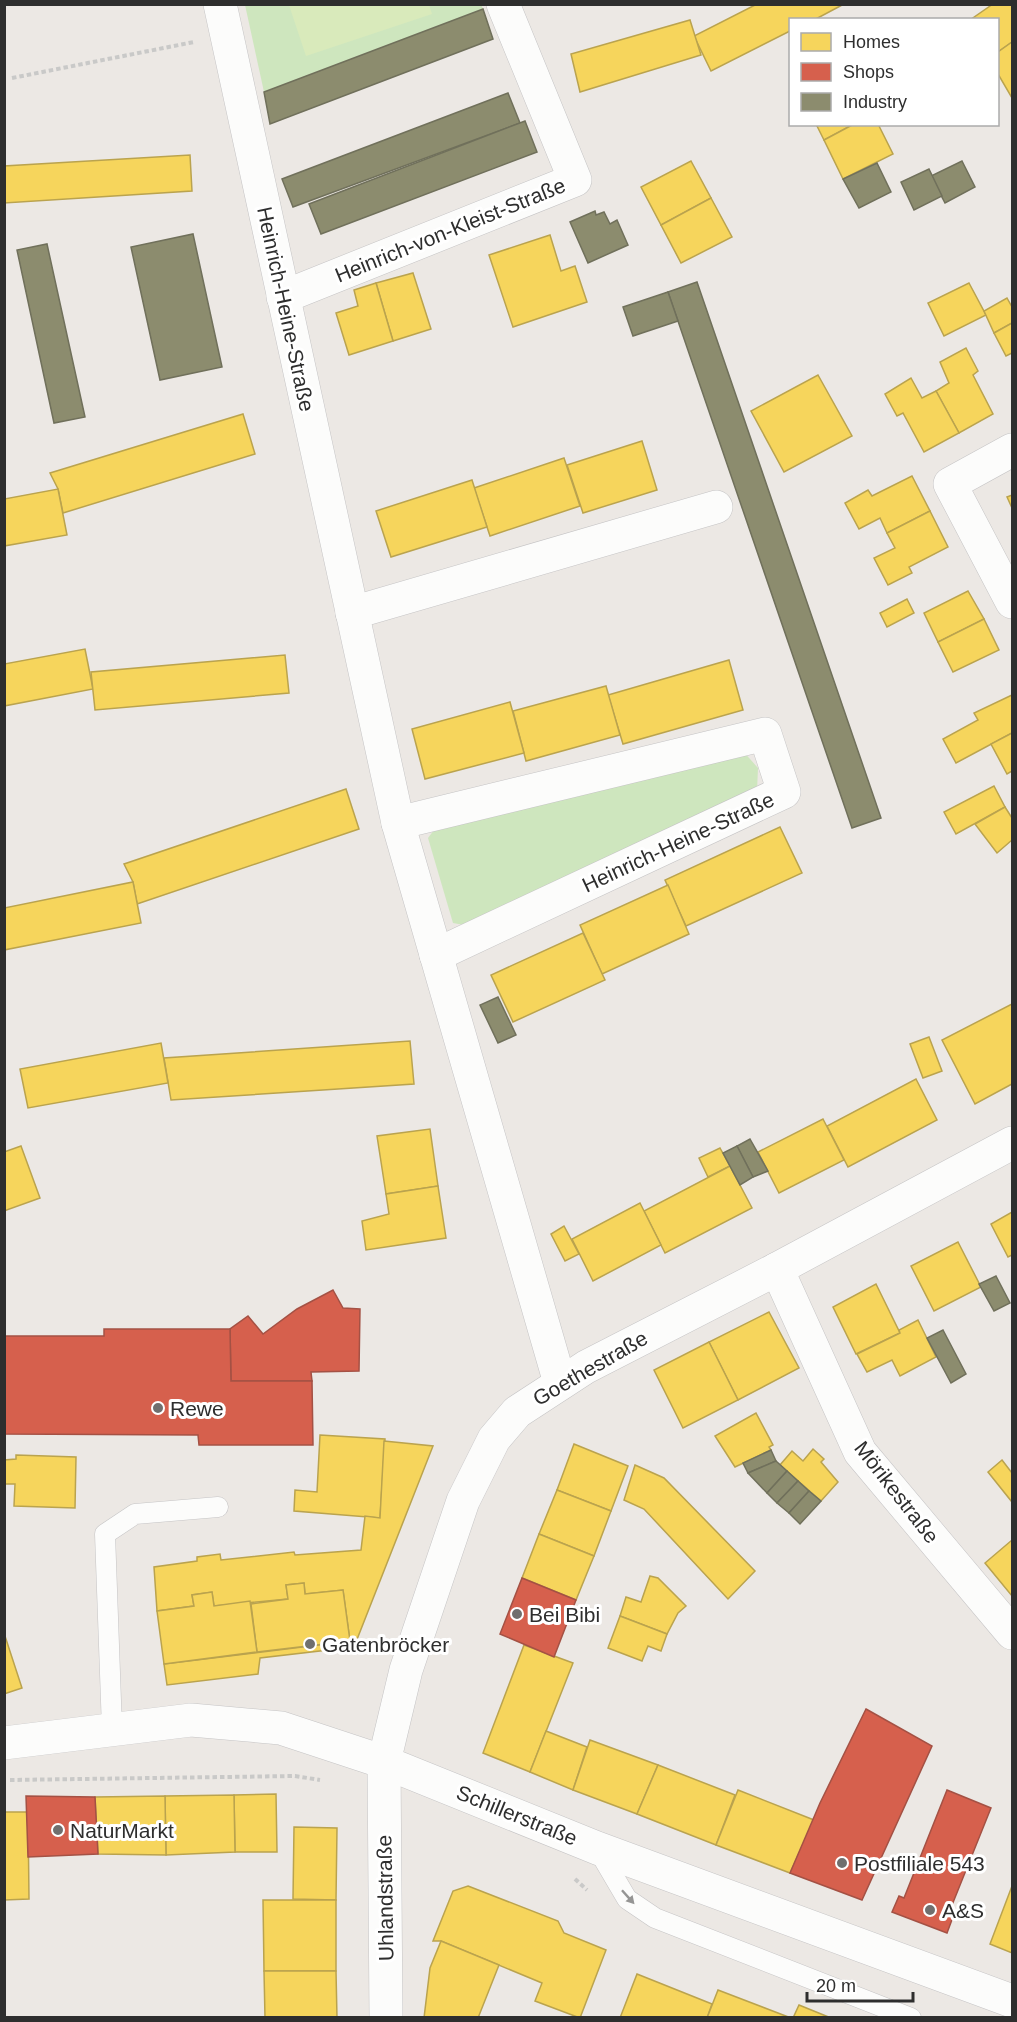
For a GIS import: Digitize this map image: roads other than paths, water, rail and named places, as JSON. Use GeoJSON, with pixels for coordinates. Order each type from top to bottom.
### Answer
{"type":"FeatureCollection","features":[{"type":"Feature","properties":{"kind":"street","name":"Heinrich-von-Kleist-Straße"},"geometry":{"type":"LineString","coordinates":[[283,297],[575,180],[503,4]]}},
{"type":"Feature","properties":{"kind":"street","name":"Heinrich-Heine-Straße"},"geometry":{"type":"LineString","coordinates":[[224,20],[398,823],[560,1383]]}},
{"type":"Feature","properties":{"kind":"street"},"geometry":{"type":"LineString","coordinates":[[1012,450],[950,484],[1012,602]]}},
{"type":"Feature","properties":{"kind":"street"},"geometry":{"type":"LineString","coordinates":[[352,613],[716,507]]}},
{"type":"Feature","properties":{"kind":"street","name":"Heinrich-Heine-Straße"},"geometry":{"type":"LineString","coordinates":[[398,823],[765,734],[784,792],[436,955]]}},
{"type":"Feature","properties":{"kind":"street","name":"Goethestraße"},"geometry":{"type":"LineString","coordinates":[[383,1770],[406,1670],[463,1501],[477,1469],[504,1424],[517,1412],[560,1383],[618,1350],[777,1269],[1012,1143]]}},
{"type":"Feature","properties":{"kind":"street","name":"Mörikestraße"},"geometry":{"type":"LineString","coordinates":[[777,1269],[860,1452],[1012,1633]]}},
{"type":"Feature","properties":{"kind":"street","name":"Schillerstraße"},"geometry":{"type":"LineString","coordinates":[[4,1743],[191,1720],[237,1722],[281,1728],[383,1770],[1012,2001]]}},
{"type":"Feature","properties":{"kind":"street","name":"Uhlandstraße"},"geometry":{"type":"LineString","coordinates":[[383,1770],[387,2018]]}},
{"type":"Feature","properties":{"kind":"lane"},"geometry":{"type":"LineString","coordinates":[[112,1729],[105,1534],[135,1514],[218,1507]]}},
{"type":"Feature","properties":{"kind":"lane"},"geometry":{"type":"LineString","coordinates":[[597,1848],[627,1899],[655,1918],[911,2018]]}},
{"type":"Feature","properties":{"kind":"place","name":"Rewe"},"geometry":{"type":"Point","coordinates":[158,1408]}},
{"type":"Feature","properties":{"kind":"place","name":"Bei Bibi"},"geometry":{"type":"Point","coordinates":[517,1614]}},
{"type":"Feature","properties":{"kind":"place","name":"Gatenbröcker"},"geometry":{"type":"Point","coordinates":[310,1644]}},
{"type":"Feature","properties":{"kind":"place","name":"NaturMarkt"},"geometry":{"type":"Point","coordinates":[58,1830]}},
{"type":"Feature","properties":{"kind":"place","name":"Postfiliale 543"},"geometry":{"type":"Point","coordinates":[842,1863]}},
{"type":"Feature","properties":{"kind":"place","name":"A&S"},"geometry":{"type":"Point","coordinates":[930,1910]}}]}
